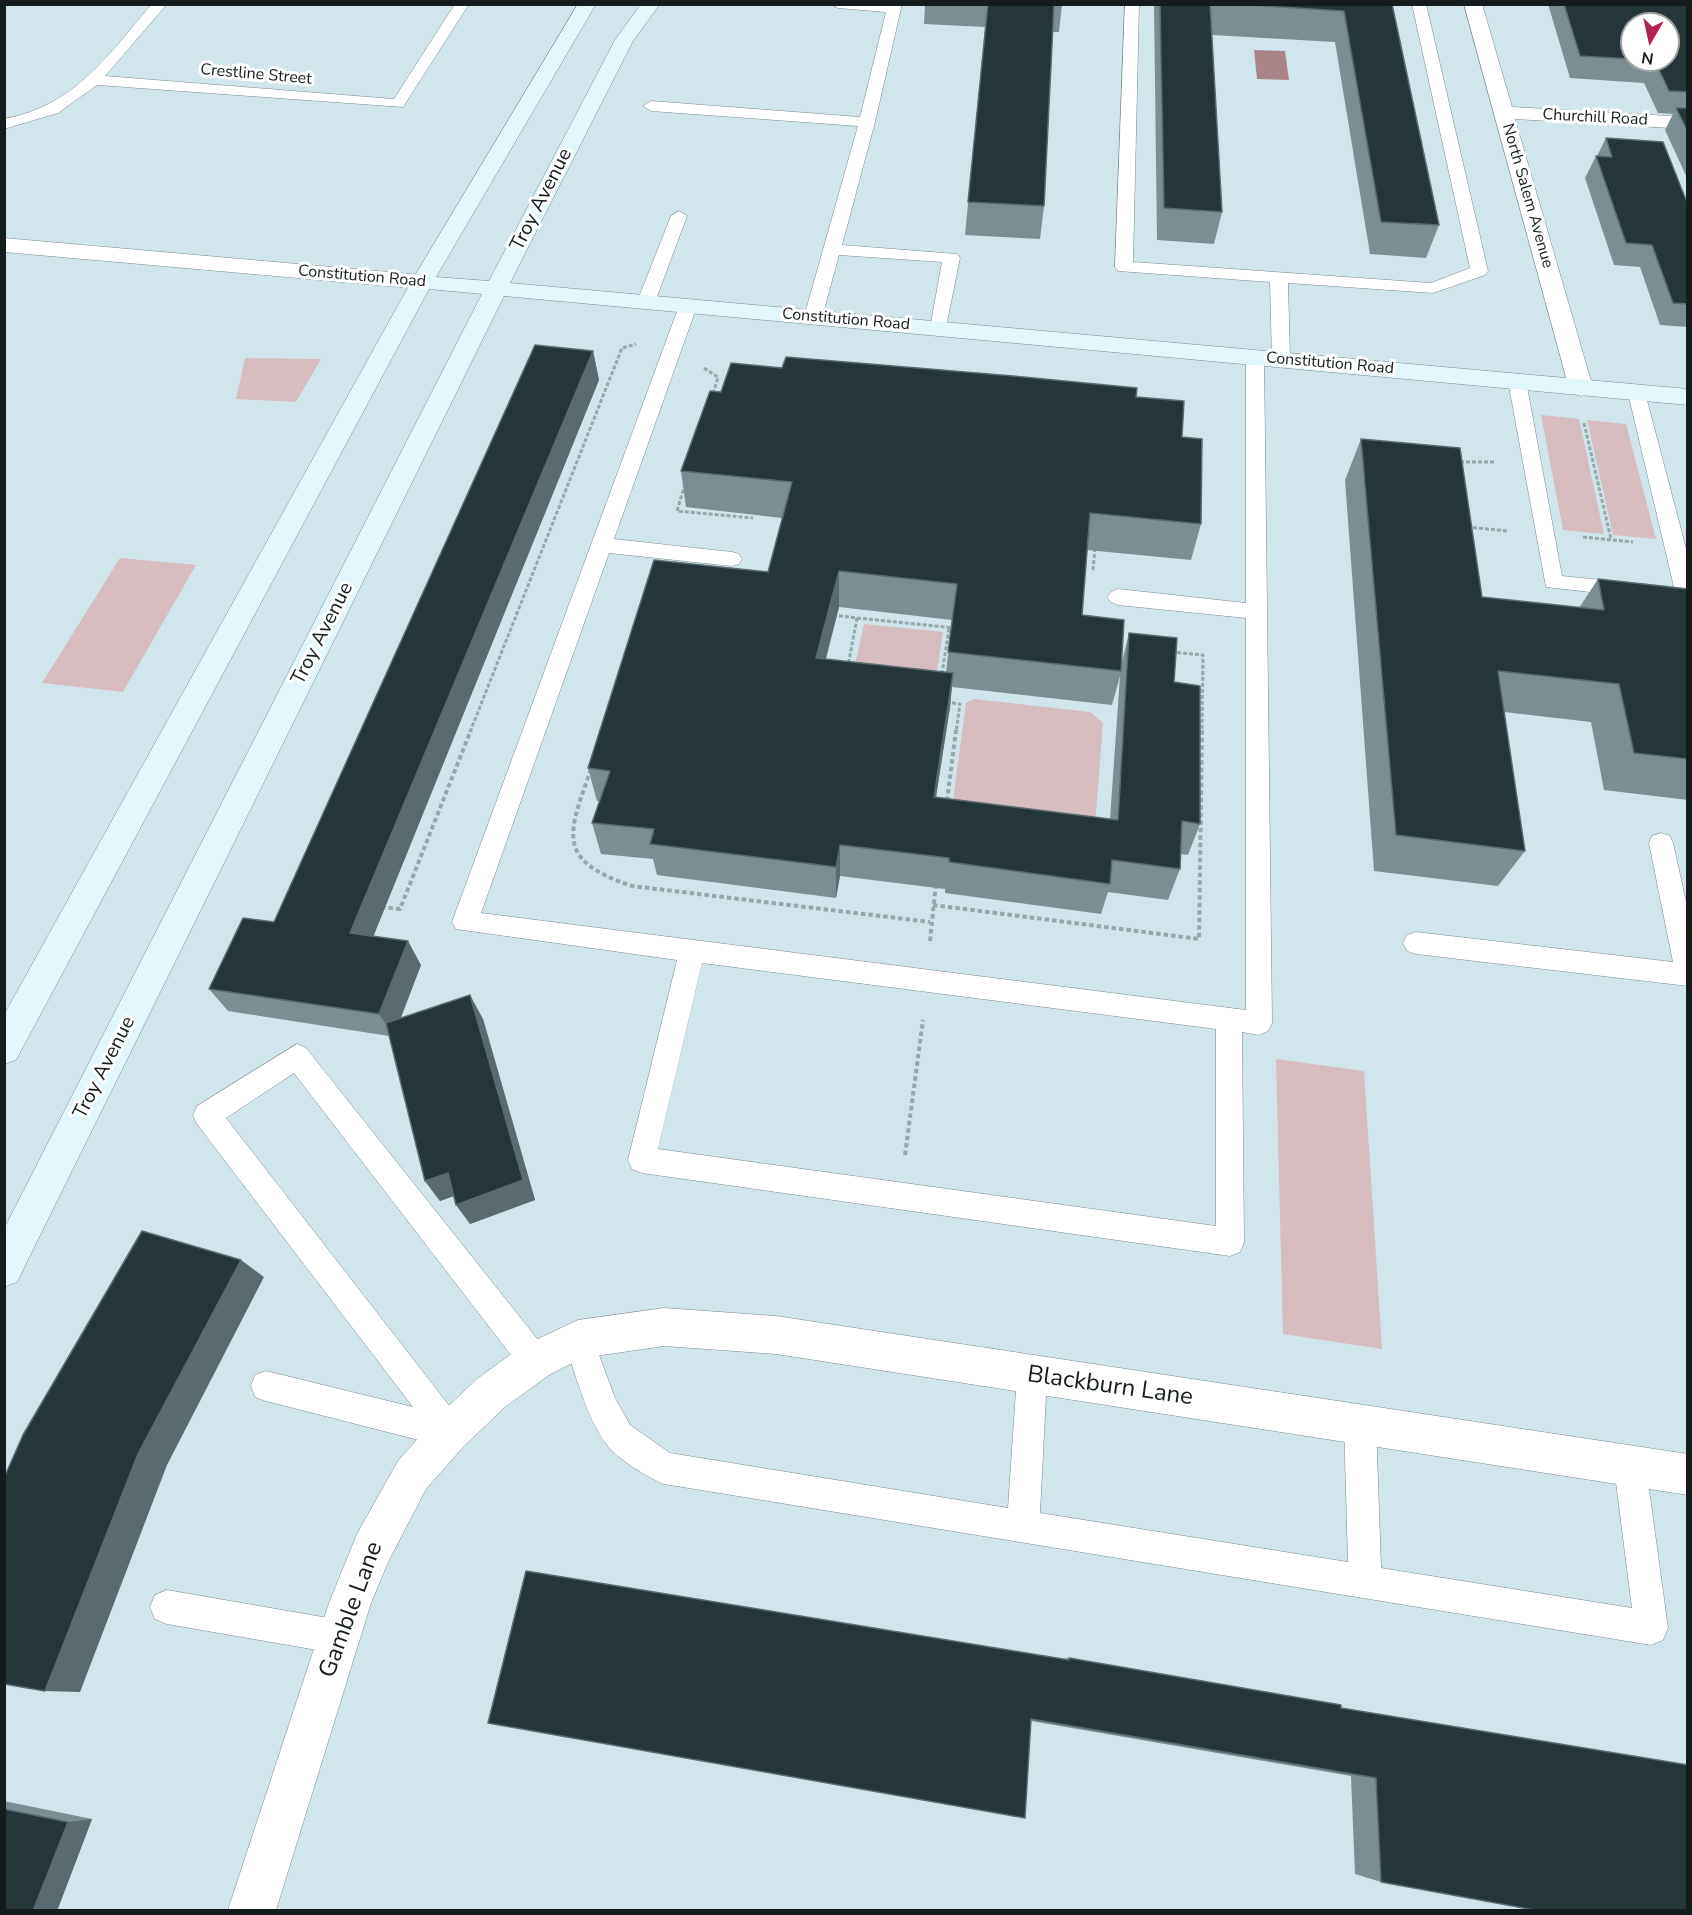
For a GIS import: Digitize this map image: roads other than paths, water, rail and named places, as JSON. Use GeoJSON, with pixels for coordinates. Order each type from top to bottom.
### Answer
{"type":"FeatureCollection","features":[{"type":"Feature","properties":{"kind":"main road"},"geometry":{"type":"LineString","coordinates":[[4,1049],[422,282],[587,4]]}},
{"type":"Feature","properties":{"kind":"main road","name":"Troy Avenue"},"geometry":{"type":"LineString","coordinates":[[4,1269],[496,289],[624,40],[651,4]]}},
{"type":"Feature","properties":{"kind":"main road","name":"Constitution Road"},"geometry":{"type":"LineString","coordinates":[[422,282],[1688,397]]}},
{"type":"Feature","properties":{"kind":"street","name":"North Salem Avenue"},"geometry":{"type":"LineString","coordinates":[[1473,4],[1581,388]]}},
{"type":"Feature","properties":{"kind":"street","name":"Churchill Road"},"geometry":{"type":"LineString","coordinates":[[1503,112],[1688,123]]}},
{"type":"Feature","properties":{"kind":"street","name":"Constitution Road"},"geometry":{"type":"LineString","coordinates":[[4,245],[422,282]]}},
{"type":"Feature","properties":{"kind":"street","name":"Blackburn Lane"},"geometry":{"type":"LineString","coordinates":[[535,1361],[578,1339],[664,1327],[777,1335],[1688,1475]]}},
{"type":"Feature","properties":{"kind":"street","name":"Gamble Lane"},"geometry":{"type":"LineString","coordinates":[[252,1911],[350,1603],[372,1549],[412,1475],[450,1432],[491,1393],[535,1361]]}},
{"type":"Feature","properties":{"kind":"lane"},"geometry":{"type":"LineString","coordinates":[[4,124],[33,119],[57,110],[94,80],[160,4]]}},
{"type":"Feature","properties":{"kind":"lane","name":"Crestline Street"},"geometry":{"type":"LineString","coordinates":[[94,80],[398,104],[462,4]]}},
{"type":"Feature","properties":{"kind":"lane"},"geometry":{"type":"LineString","coordinates":[[813,317],[867,122],[894,6],[838,4]]}},
{"type":"Feature","properties":{"kind":"lane"},"geometry":{"type":"LineString","coordinates":[[1132,4],[1124,267],[1433,288],[1479,271],[1419,4]]}},
{"type":"Feature","properties":{"kind":"lane"},"geometry":{"type":"LineString","coordinates":[[651,106],[867,122]]}},
{"type":"Feature","properties":{"kind":"lane"},"geometry":{"type":"LineString","coordinates":[[646,302],[680,216]]}},
{"type":"Feature","properties":{"kind":"lane"},"geometry":{"type":"LineString","coordinates":[[832,249],[951,258],[939,328]]}},
{"type":"Feature","properties":{"kind":"lane"},"geometry":{"type":"LineString","coordinates":[[1279,278],[1281,360]]}},
{"type":"Feature","properties":{"kind":"lane"},"geometry":{"type":"LineString","coordinates":[[688,306],[465,922],[1259,1023],[1255,357]]}},
{"type":"Feature","properties":{"kind":"lane"},"geometry":{"type":"LineString","coordinates":[[1516,381],[1553,582],[1687,596],[1637,393]]}},
{"type":"Feature","properties":{"kind":"lane"},"geometry":{"type":"LineString","coordinates":[[601,545],[732,559]]}},
{"type":"Feature","properties":{"kind":"lane"},"geometry":{"type":"LineString","coordinates":[[1118,597],[1257,612]]}},
{"type":"Feature","properties":{"kind":"lane"},"geometry":{"type":"LineString","coordinates":[[1416,943],[1688,974],[1661,843]]}},
{"type":"Feature","properties":{"kind":"lane"},"geometry":{"type":"LineString","coordinates":[[692,951],[642,1160],[1230,1242],[1230,1019]]}},
{"type":"Feature","properties":{"kind":"lane"},"geometry":{"type":"LineString","coordinates":[[450,1432],[207,1115],[297,1056],[535,1361]]}},
{"type":"Feature","properties":{"kind":"lane"},"geometry":{"type":"LineString","coordinates":[[578,1339],[603,1407],[619,1436],[664,1468],[1651,1628],[1630,1467]]}},
{"type":"Feature","properties":{"kind":"lane"},"geometry":{"type":"LineString","coordinates":[[1023,1526],[1032,1376]]}},
{"type":"Feature","properties":{"kind":"lane"},"geometry":{"type":"LineString","coordinates":[[266,1386],[450,1432]]}},
{"type":"Feature","properties":{"kind":"lane"},"geometry":{"type":"LineString","coordinates":[[1360,1423],[1365,1583]]}},
{"type":"Feature","properties":{"kind":"lane"},"geometry":{"type":"LineString","coordinates":[[167,1606],[340,1637]]}}]}
